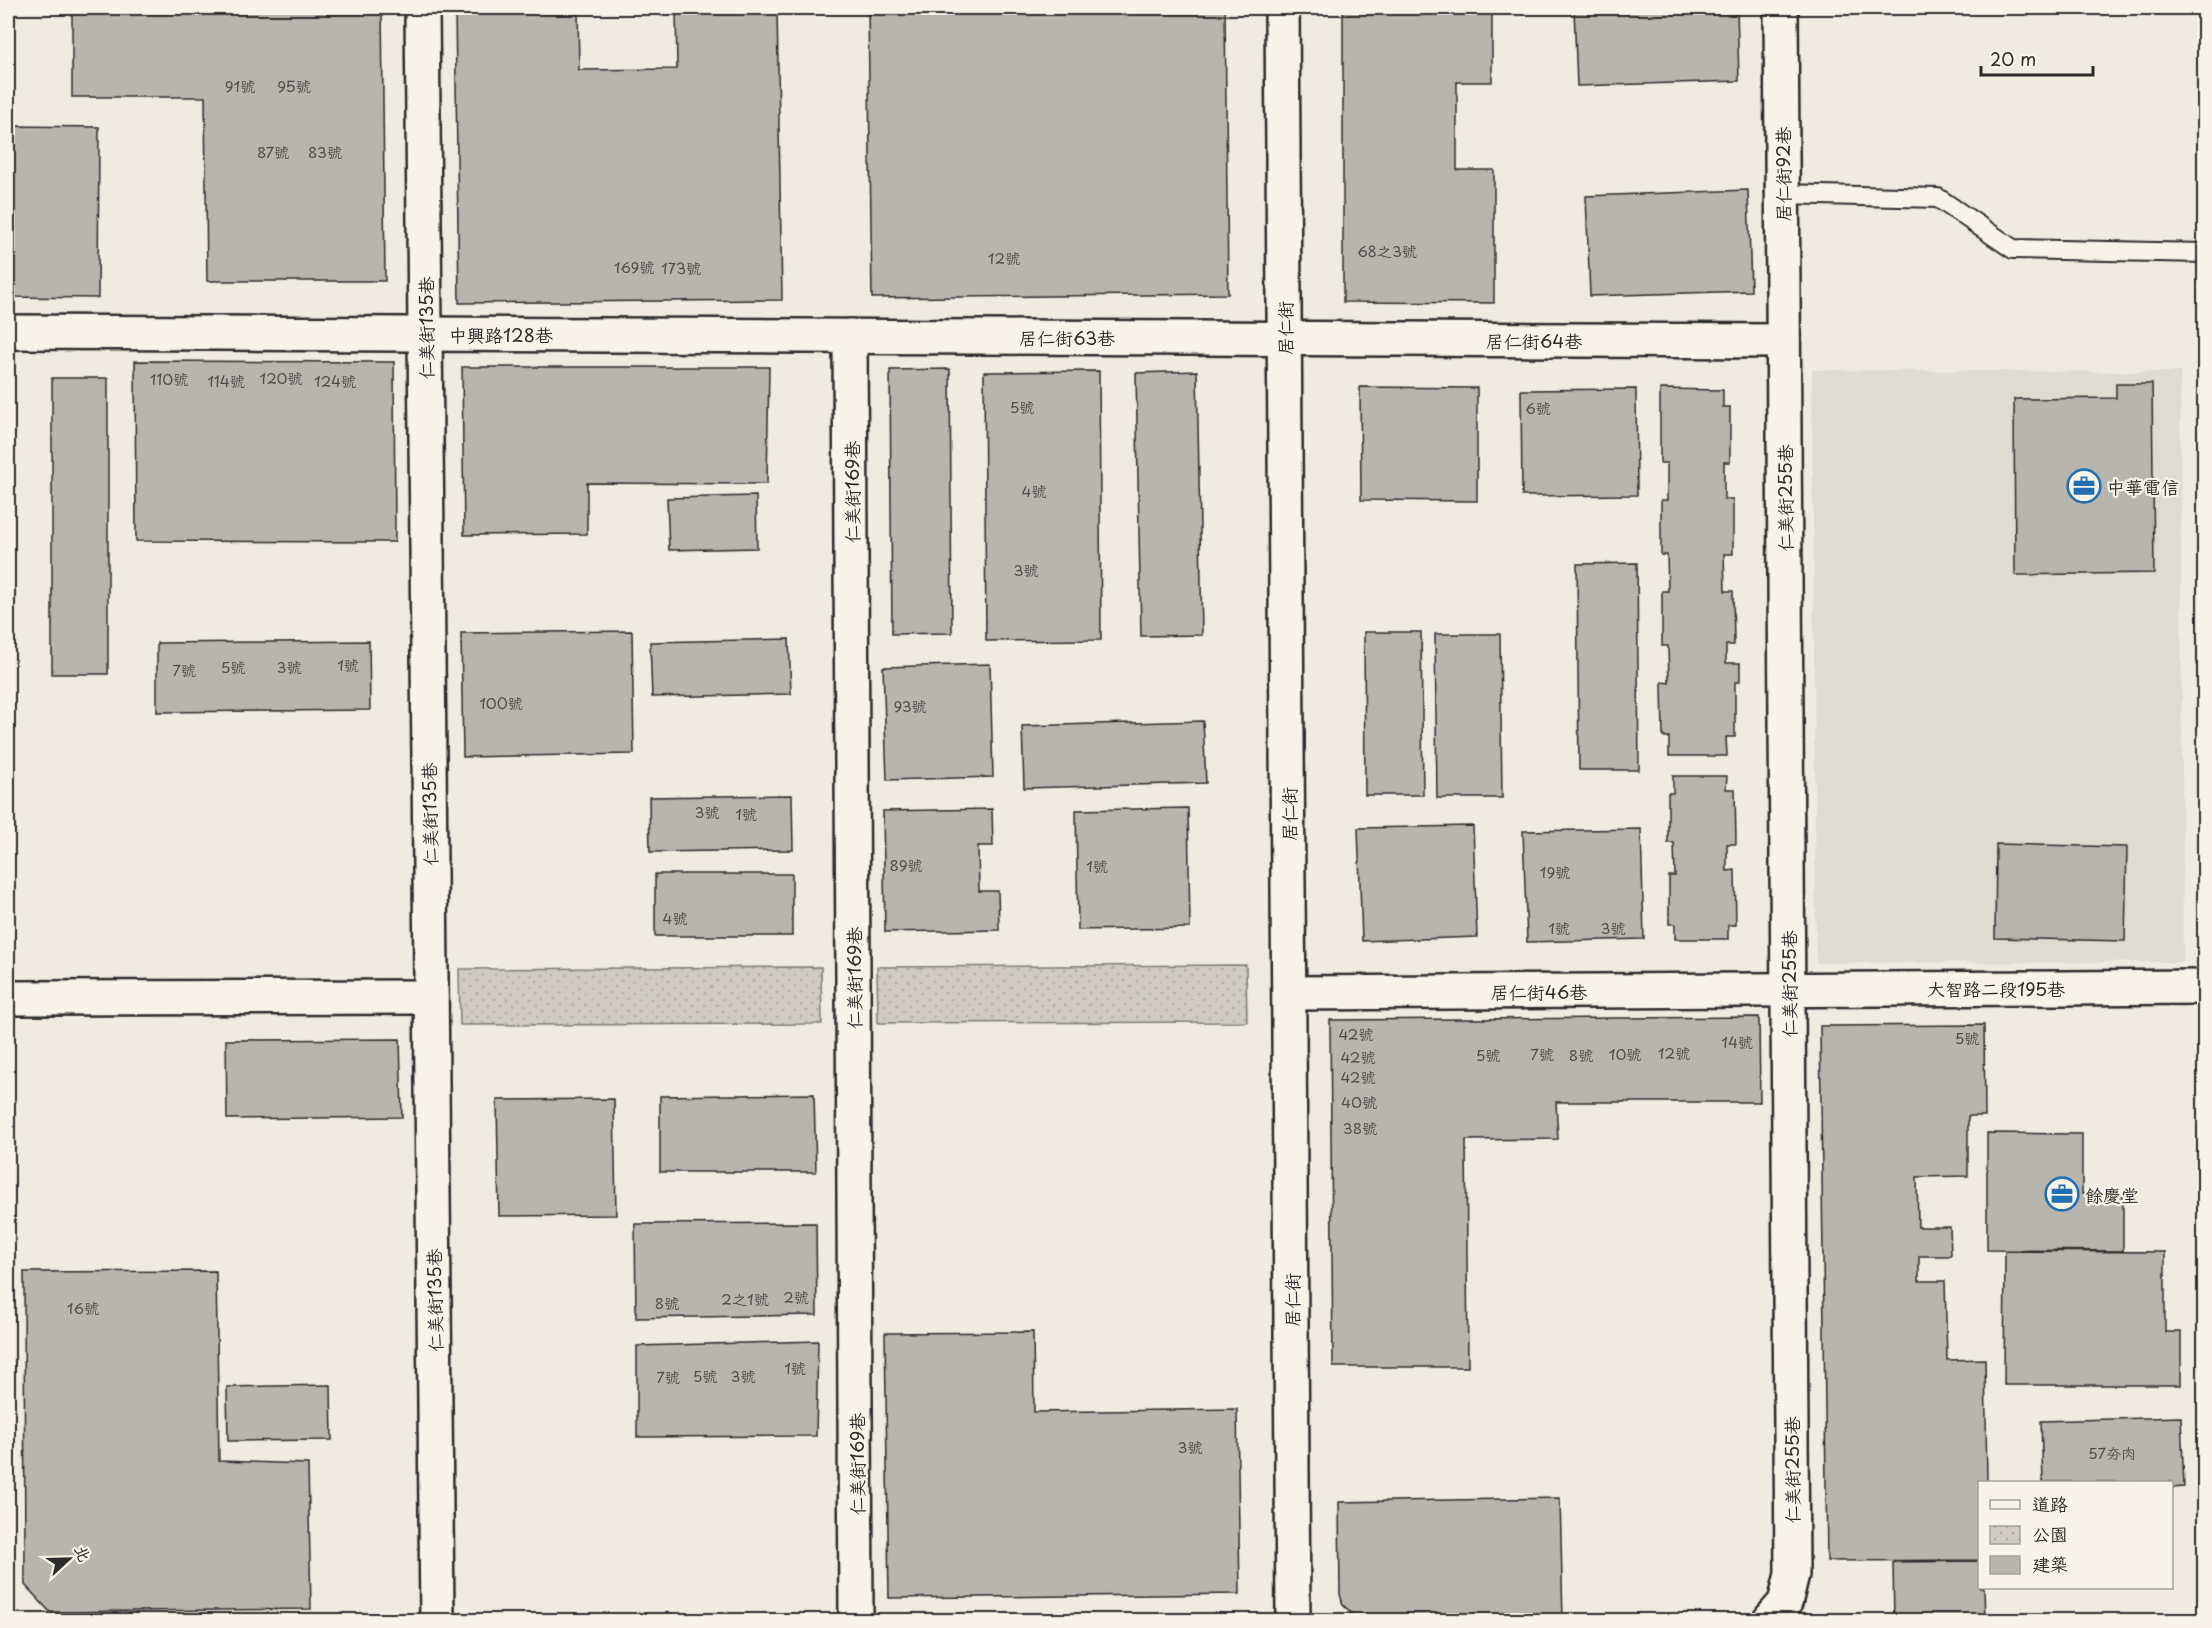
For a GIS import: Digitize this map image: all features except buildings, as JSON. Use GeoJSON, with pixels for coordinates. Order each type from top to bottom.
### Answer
{"type":"FeatureCollection","features":[{"type":"Feature","properties":{"kind":"street","name":"仁美街135巷"},"geometry":{"type":"LineString","coordinates":[[422,8],[437,1620]]}},
{"type":"Feature","properties":{"kind":"street","name":"居仁街"},"geometry":{"type":"LineString","coordinates":[[1282,8],[1293,1620]]}},
{"type":"Feature","properties":{"kind":"street","name":"居仁街92巷"},"geometry":{"type":"LineString","coordinates":[[1781,8],[1783,341]]}},
{"type":"Feature","properties":{"kind":"street","name":"中興路128巷"},"geometry":{"type":"LineString","coordinates":[[8,332],[850,336]]}},
{"type":"Feature","properties":{"kind":"street","name":"居仁街63巷"},"geometry":{"type":"LineString","coordinates":[[850,336],[1284,339]]}},
{"type":"Feature","properties":{"kind":"street","name":"仁美街169巷"},"geometry":{"type":"LineString","coordinates":[[850,336],[856,1620]]}},
{"type":"Feature","properties":{"kind":"street","name":"居仁街64巷"},"geometry":{"type":"LineString","coordinates":[[1284,339],[1783,341]]}},
{"type":"Feature","properties":{"kind":"street","name":"仁美街255巷"},"geometry":{"type":"LineString","coordinates":[[1770,1620],[1785,1603],[1792,1574],[1783,341]]}},
{"type":"Feature","properties":{"kind":"street","name":"大智路二段195巷"},"geometry":{"type":"LineString","coordinates":[[1788,989],[2205,987]]}},
{"type":"Feature","properties":{"kind":"street","name":"居仁街46巷"},"geometry":{"type":"LineString","coordinates":[[1289,993],[1788,989]]}},
{"type":"Feature","properties":{"kind":"street"},"geometry":{"type":"LineString","coordinates":[[8,998],[431,997]]}},
{"type":"Feature","properties":{"kind":"lane"},"geometry":{"type":"LineString","coordinates":[[1782,194],[1938,198],[2013,249],[2205,253]]}},
{"type":"Feature","properties":{"kind":"shaded area"},"geometry":{"type":"Polygon","coordinates":[[[1812,370],[2180,372],[2183,962],[1816,963],[1812,370]]]}},
{"type":"Feature","properties":{"kind":"green space"},"geometry":{"type":"Polygon","coordinates":[[[1246,965],[1247,1022],[878,1023],[877,967],[1246,965]]]}},
{"type":"Feature","properties":{"kind":"green space"},"geometry":{"type":"Polygon","coordinates":[[[821,967],[822,1024],[460,1025],[459,969],[821,967]]]}},
{"type":"Feature","properties":{"kind":"place","name":"中華電信"},"geometry":{"type":"Point","coordinates":[2084,486]}},
{"type":"Feature","properties":{"kind":"place","name":"餘慶堂"},"geometry":{"type":"Point","coordinates":[2062,1194]}}]}
